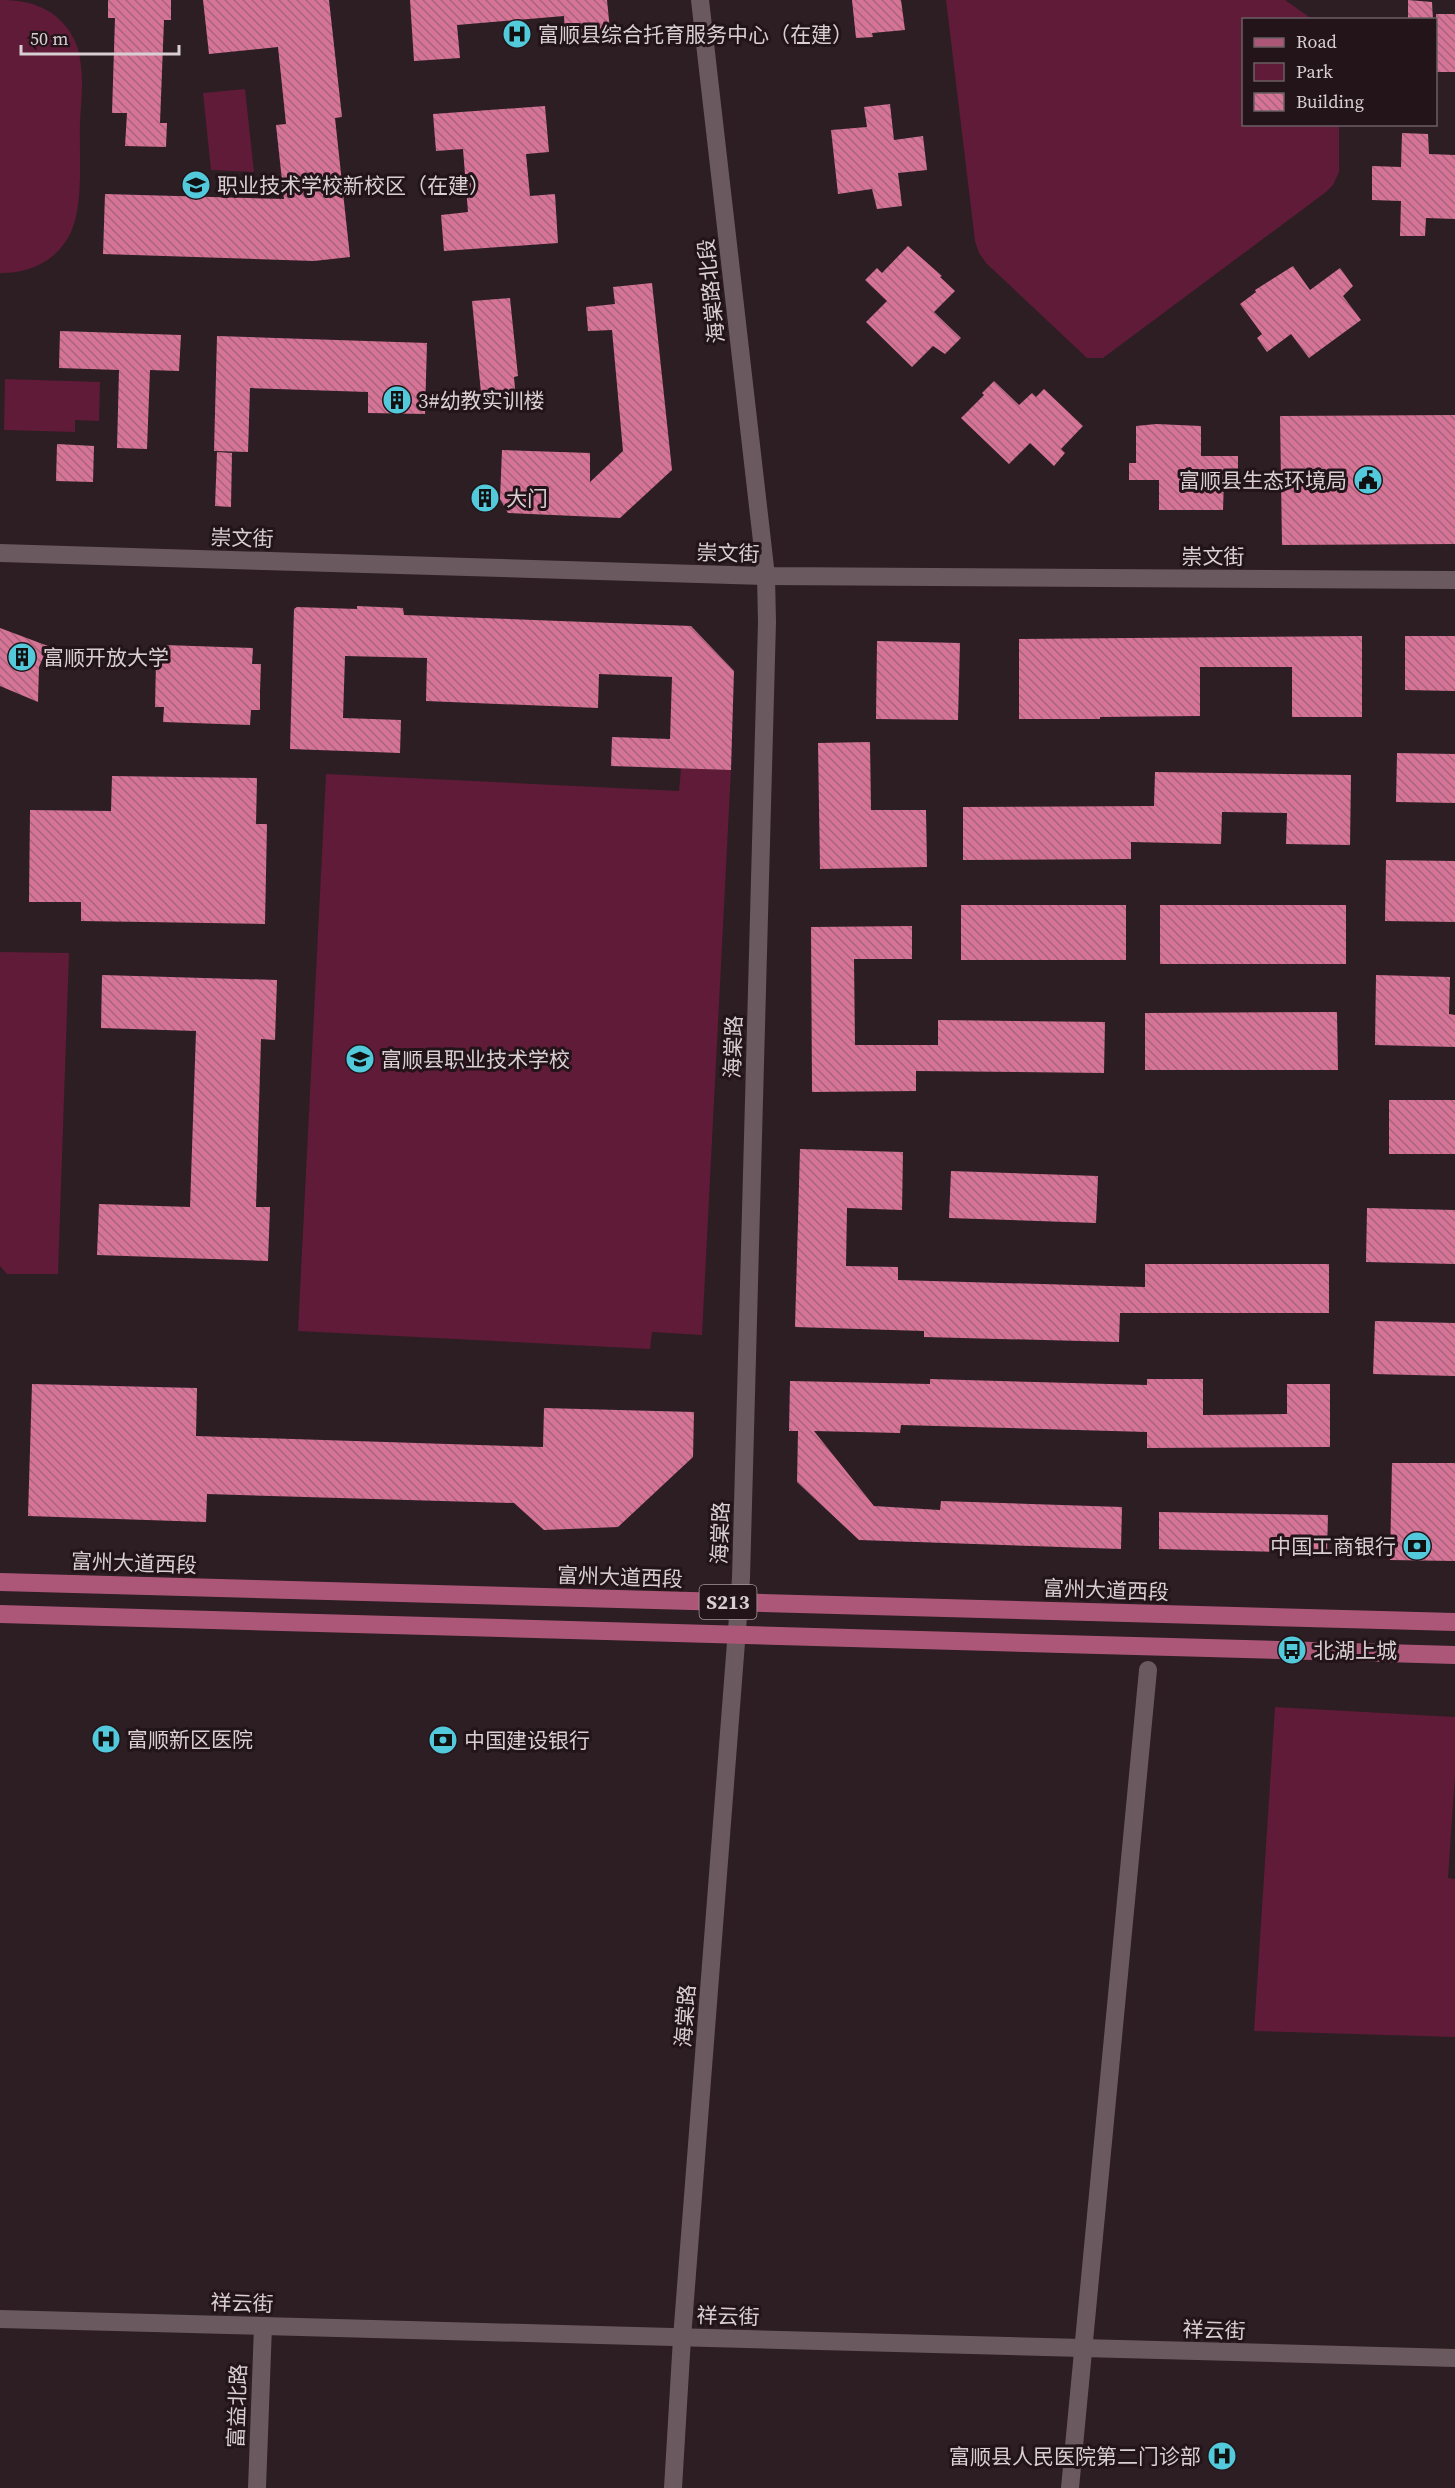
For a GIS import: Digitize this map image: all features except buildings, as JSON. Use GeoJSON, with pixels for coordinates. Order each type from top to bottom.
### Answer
{"type":"FeatureCollection","features":[{"type":"Feature","properties":{"kind":"main road","name":"富州大道西段"},"geometry":{"type":"LineString","coordinates":[[0,1582],[1455,1623]]}},
{"type":"Feature","properties":{"kind":"main road","name":"S213"},"geometry":{"type":"LineString","coordinates":[[0,1614],[1455,1655]]}},
{"type":"Feature","properties":{"kind":"street","name":"海棠路北段"},"geometry":{"type":"LineString","coordinates":[[700,0],[766,576]]}},
{"type":"Feature","properties":{"kind":"street","name":"崇文街"},"geometry":{"type":"LineString","coordinates":[[0,553],[766,576],[1455,580]]}},
{"type":"Feature","properties":{"kind":"street","name":"海棠路"},"geometry":{"type":"LineString","coordinates":[[673,2488],[682,2337],[739,1602],[768,622],[766,576]]}},
{"type":"Feature","properties":{"kind":"street"},"geometry":{"type":"LineString","coordinates":[[1070,2488],[1148,1670]]}},
{"type":"Feature","properties":{"kind":"street","name":"祥云街"},"geometry":{"type":"LineString","coordinates":[[0,2319],[1455,2358]]}},
{"type":"Feature","properties":{"kind":"street","name":"富益北路"},"geometry":{"type":"LineString","coordinates":[[257,2488],[263,2326]]}},
{"type":"Feature","properties":{"kind":"green space"},"geometry":{"type":"Polygon","coordinates":[[[0,0],[20,1],[38,6],[61,21],[70,32],[77,47],[82,83],[78,207],[71,232],[51,258],[32,268],[11,273],[0,273],[0,0]]]}},
{"type":"Feature","properties":{"kind":"green space"},"geometry":{"type":"Polygon","coordinates":[[[946,0],[1285,0],[1311,18],[1242,18],[1242,126],[1339,126],[1339,172],[1333,185],[1103,358],[1087,358],[986,263],[975,241],[946,0]]]}},
{"type":"Feature","properties":{"kind":"green space"},"geometry":{"type":"Polygon","coordinates":[[[245,89],[254,172],[211,170],[203,93],[245,89]]]}},
{"type":"Feature","properties":{"kind":"green space"},"geometry":{"type":"Polygon","coordinates":[[[5,379],[100,382],[99,421],[75,420],[75,432],[4,430],[5,379]]]}},
{"type":"Feature","properties":{"kind":"green space"},"geometry":{"type":"Polygon","coordinates":[[[681,768],[731,770],[702,1335],[652,1332],[650,1349],[298,1331],[326,774],[679,791],[681,768]]]}},
{"type":"Feature","properties":{"kind":"green space"},"geometry":{"type":"Polygon","coordinates":[[[0,952],[69,953],[58,1274],[7,1274],[0,1266],[0,952]]]}},
{"type":"Feature","properties":{"kind":"green space"},"geometry":{"type":"Polygon","coordinates":[[[1275,1707],[1455,1717],[1455,1776],[1448,1878],[1455,1879],[1455,2037],[1254,2031],[1275,1707]]]}},
{"type":"Feature","properties":{"kind":"place","name":"富顺县综合托育服务中心（在建）"},"geometry":{"type":"Point","coordinates":[517,34]}},
{"type":"Feature","properties":{"kind":"place","name":"职业技术学校新校区（在建）"},"geometry":{"type":"Point","coordinates":[196,185]}},
{"type":"Feature","properties":{"kind":"place","name":"3#幼教实训楼"},"geometry":{"type":"Point","coordinates":[397,400]}},
{"type":"Feature","properties":{"kind":"place","name":"富顺县生态环境局"},"geometry":{"type":"Point","coordinates":[1368,480]}},
{"type":"Feature","properties":{"kind":"place","name":"大门"},"geometry":{"type":"Point","coordinates":[485,498]}},
{"type":"Feature","properties":{"kind":"place","name":"富顺开放大学"},"geometry":{"type":"Point","coordinates":[22,657]}},
{"type":"Feature","properties":{"kind":"place","name":"富顺县职业技术学校"},"geometry":{"type":"Point","coordinates":[360,1059]}},
{"type":"Feature","properties":{"kind":"place","name":"中国工商银行"},"geometry":{"type":"Point","coordinates":[1417,1546]}},
{"type":"Feature","properties":{"kind":"place","name":"北湖上城"},"geometry":{"type":"Point","coordinates":[1292,1650]}},
{"type":"Feature","properties":{"kind":"place","name":"富顺新区医院"},"geometry":{"type":"Point","coordinates":[106,1739]}},
{"type":"Feature","properties":{"kind":"place","name":"中国建设银行"},"geometry":{"type":"Point","coordinates":[443,1740]}},
{"type":"Feature","properties":{"kind":"place","name":"富顺县人民医院第二门诊部"},"geometry":{"type":"Point","coordinates":[1222,2456]}}]}
